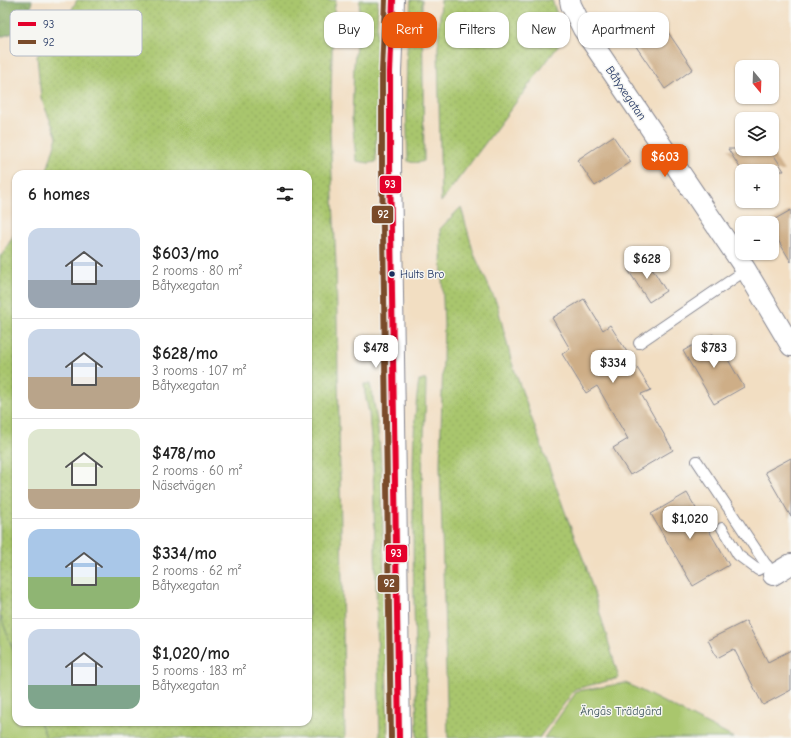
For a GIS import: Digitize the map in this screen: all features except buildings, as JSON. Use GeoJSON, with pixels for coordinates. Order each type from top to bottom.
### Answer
{"type":"FeatureCollection","features":[{"type":"Feature","properties":{"kind":"street"},"geometry":{"type":"LineString","coordinates":[[393,0],[390,72],[390,159],[399,738]]}},
{"type":"Feature","properties":{"kind":"street","name":"Båtyxegatan"},"geometry":{"type":"LineString","coordinates":[[570,0],[583,29],[746,270],[791,346]]}},
{"type":"Feature","properties":{"kind":"street"},"geometry":{"type":"LineString","coordinates":[[770,570],[791,564]]}},
{"type":"Feature","properties":{"kind":"lane"},"geometry":{"type":"LineString","coordinates":[[639,343],[746,270]]}},
{"type":"Feature","properties":{"kind":"lane"},"geometry":{"type":"LineString","coordinates":[[697,461],[770,570]]}},
{"type":"Feature","properties":{"kind":"lane"},"geometry":{"type":"LineString","coordinates":[[722,528],[738,555],[758,570],[770,570]]}},
{"type":"Feature","properties":{"kind":"green space"},"geometry":{"type":"Polygon","coordinates":[[[0,0],[32,0],[30,10],[10,10],[10,34],[0,37],[0,0]]]}},
{"type":"Feature","properties":{"kind":"green space"},"geometry":{"type":"Polygon","coordinates":[[[77,0],[336,0],[334,12],[324,12],[324,48],[332,48],[330,133],[336,264],[345,738],[46,738],[42,726],[312,726],[312,170],[47,170],[57,137],[41,98],[37,56],[142,56],[142,10],[72,10],[77,0]]]}},
{"type":"Feature","properties":{"kind":"green space"},"geometry":{"type":"Polygon","coordinates":[[[360,0],[378,0],[376,162],[369,163],[357,161],[356,159],[352,118],[356,48],[374,48],[374,12],[359,12],[360,0]]]}},
{"type":"Feature","properties":{"kind":"green space"},"geometry":{"type":"Polygon","coordinates":[[[411,0],[422,0],[422,12],[410,12],[411,0]]]}},
{"type":"Feature","properties":{"kind":"green space"},"geometry":{"type":"Polygon","coordinates":[[[441,0],[552,0],[556,12],[517,12],[517,48],[557,48],[441,202],[438,48],[441,0]]]}},
{"type":"Feature","properties":{"kind":"green space"},"geometry":{"type":"Polygon","coordinates":[[[407,48],[423,48],[424,161],[420,162],[408,161],[406,102],[407,48]]]}},
{"type":"Feature","properties":{"kind":"green space"},"geometry":{"type":"Polygon","coordinates":[[[461,207],[474,254],[497,304],[512,363],[569,523],[586,566],[619,678],[575,689],[539,738],[448,738],[440,465],[444,324],[440,229],[461,207]]]}},
{"type":"Feature","properties":{"kind":"green space"},"geometry":{"type":"Polygon","coordinates":[[[12,238],[12,647],[0,615],[0,256],[12,238]]]}},
{"type":"Feature","properties":{"kind":"green space"},"geometry":{"type":"Polygon","coordinates":[[[419,380],[426,380],[422,492],[428,738],[417,738],[413,579],[414,434],[419,380]]]}},
{"type":"Feature","properties":{"kind":"green space"},"geometry":{"type":"Polygon","coordinates":[[[364,384],[370,384],[377,421],[381,459],[388,738],[380,738],[373,467],[369,413],[364,384]]]}},
{"type":"Feature","properties":{"kind":"green space"},"geometry":{"type":"Polygon","coordinates":[[[0,615],[12,647],[12,726],[42,726],[46,738],[0,738],[0,615]]]}},
{"type":"Feature","properties":{"kind":"green space","name":"Ängås Trädgård"},"geometry":{"type":"Polygon","coordinates":[[[626,683],[734,738],[544,738],[577,691],[626,683]]]}},
{"type":"Feature","properties":{"kind":"transit line","name":"92"},"geometry":{"type":"LineString","coordinates":[[385,0],[382,72],[382,167],[391,738]]}},
{"type":"Feature","properties":{"kind":"transit line","name":"93"},"geometry":{"type":"LineString","coordinates":[[393,0],[390,72],[390,167],[399,738]]}},
{"type":"Feature","properties":{"kind":"place","name":"Hults Bro"},"geometry":{"type":"Point","coordinates":[392,274]}}]}
